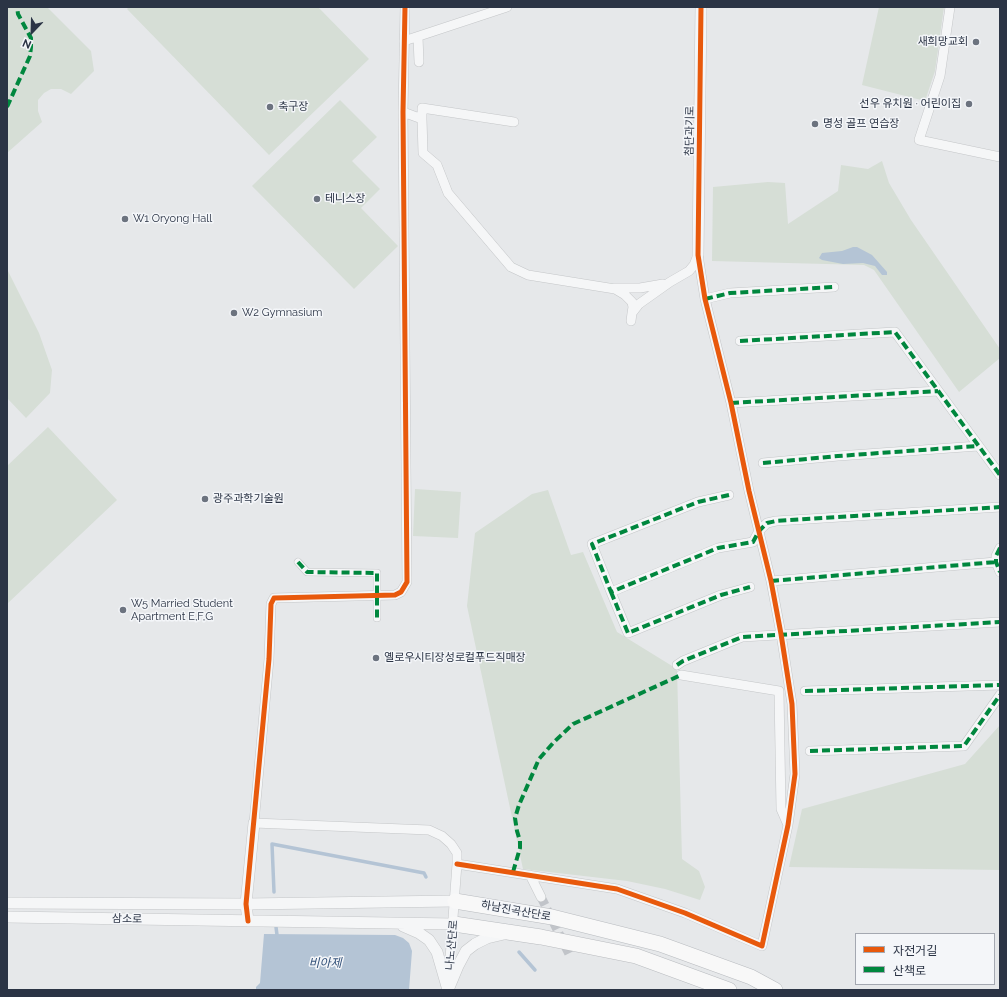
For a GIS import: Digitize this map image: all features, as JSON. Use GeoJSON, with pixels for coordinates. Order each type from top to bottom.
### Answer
{"type":"FeatureCollection","features":[{"type":"Feature","properties":{"kind":"highway","name":"하남진곡산단로"},"geometry":{"type":"LineString","coordinates":[[455,901],[552,917],[660,944],[751,978],[775,990]]}},
{"type":"Feature","properties":{"kind":"highway","name":"하남진곡산단로"},"geometry":{"type":"LineString","coordinates":[[454,924],[541,937],[636,956],[729,990]]}},
{"type":"Feature","properties":{"kind":"street"},"geometry":{"type":"LineString","coordinates":[[248,921],[246,904],[269,659],[271,604],[274,598],[395,595],[406,586],[408,578],[403,112],[405,7]]}},
{"type":"Feature","properties":{"kind":"street"},"geometry":{"type":"LineString","coordinates":[[404,41],[507,7]]}},
{"type":"Feature","properties":{"kind":"street","name":"첨단과기로"},"geometry":{"type":"LineString","coordinates":[[698,255],[701,7]]}},
{"type":"Feature","properties":{"kind":"street"},"geometry":{"type":"LineString","coordinates":[[950,7],[940,76],[919,140],[1000,157]]}},
{"type":"Feature","properties":{"kind":"street"},"geometry":{"type":"LineString","coordinates":[[418,37],[419,62]]}},
{"type":"Feature","properties":{"kind":"street"},"geometry":{"type":"LineString","coordinates":[[514,122],[422,108],[423,153],[438,165],[448,193],[511,267],[528,276],[610,288],[640,288],[670,282]]}},
{"type":"Feature","properties":{"kind":"street"},"geometry":{"type":"LineString","coordinates":[[403,112],[422,119]]}},
{"type":"Feature","properties":{"kind":"street"},"geometry":{"type":"LineString","coordinates":[[610,288],[620,292],[628,298],[633,307],[632,317],[639,304],[670,282],[690,271],[698,255]]}},
{"type":"Feature","properties":{"kind":"street"},"geometry":{"type":"LineString","coordinates":[[457,864],[617,889],[685,913],[762,946],[788,825],[795,774],[796,765],[792,704],[771,581],[749,491],[731,403],[705,299],[698,255]]}},
{"type":"Feature","properties":{"kind":"street"},"geometry":{"type":"LineString","coordinates":[[705,299],[730,293],[834,287]]}},
{"type":"Feature","properties":{"kind":"street"},"geometry":{"type":"LineString","coordinates":[[740,341],[895,332],[1000,475]]}},
{"type":"Feature","properties":{"kind":"street"},"geometry":{"type":"LineString","coordinates":[[731,403],[938,391]]}},
{"type":"Feature","properties":{"kind":"street"},"geometry":{"type":"LineString","coordinates":[[763,463],[978,446]]}},
{"type":"Feature","properties":{"kind":"street"},"geometry":{"type":"LineString","coordinates":[[729,495],[698,502],[592,544],[628,633],[721,595],[750,587]]}},
{"type":"Feature","properties":{"kind":"street"},"geometry":{"type":"LineString","coordinates":[[611,592],[718,548],[753,542],[759,531],[767,523],[776,521],[1000,507]]}},
{"type":"Feature","properties":{"kind":"street"},"geometry":{"type":"LineString","coordinates":[[1000,548],[996,556],[996,562],[1000,572]]}},
{"type":"Feature","properties":{"kind":"street"},"geometry":{"type":"LineString","coordinates":[[298,562],[308,572],[377,573],[377,618]]}},
{"type":"Feature","properties":{"kind":"street"},"geometry":{"type":"LineString","coordinates":[[771,581],[996,562]]}},
{"type":"Feature","properties":{"kind":"street"},"geometry":{"type":"LineString","coordinates":[[677,665],[683,661],[742,637],[1000,622]]}},
{"type":"Feature","properties":{"kind":"street"},"geometry":{"type":"LineString","coordinates":[[681,675],[779,691],[780,809],[788,825]]}},
{"type":"Feature","properties":{"kind":"street"},"geometry":{"type":"LineString","coordinates":[[804,691],[1000,685]]}},
{"type":"Feature","properties":{"kind":"street"},"geometry":{"type":"LineString","coordinates":[[810,751],[964,746],[1000,695]]}},
{"type":"Feature","properties":{"kind":"street","name":"나노산단로"},"geometry":{"type":"LineString","coordinates":[[254,823],[429,830],[442,836],[451,844],[457,853],[454,924],[448,990]]}},
{"type":"Feature","properties":{"kind":"street"},"geometry":{"type":"LineString","coordinates":[[530,875],[542,897]]}},
{"type":"Feature","properties":{"kind":"street","name":"하남진곡산단로"},"geometry":{"type":"LineString","coordinates":[[246,904],[455,901]]}},
{"type":"Feature","properties":{"kind":"street","name":"삼소로"},"geometry":{"type":"LineString","coordinates":[[7,903],[246,904]]}},
{"type":"Feature","properties":{"kind":"street","name":"삼소로"},"geometry":{"type":"LineString","coordinates":[[7,916],[248,921]]}},
{"type":"Feature","properties":{"kind":"street","name":"하남진곡산단로"},"geometry":{"type":"LineString","coordinates":[[248,921],[454,924]]}},
{"type":"Feature","properties":{"kind":"street"},"geometry":{"type":"LineString","coordinates":[[395,923],[419,933],[429,940],[437,952],[448,990]]}},
{"type":"Feature","properties":{"kind":"street"},"geometry":{"type":"LineString","coordinates":[[448,990],[458,966],[466,952],[475,944],[487,938],[511,933]]}},
{"type":"Feature","properties":{"kind":"shaded area"},"geometry":{"type":"Polygon","coordinates":[[[7,7],[47,7],[91,51],[94,71],[71,94],[61,89],[51,89],[44,93],[38,100],[38,111],[42,122],[7,153],[7,7]]]}},
{"type":"Feature","properties":{"kind":"shaded area","name":"축구장"},"geometry":{"type":"Polygon","coordinates":[[[129,7],[318,7],[369,59],[269,155],[127,9],[129,7]]]}},
{"type":"Feature","properties":{"kind":"shaded area"},"geometry":{"type":"Polygon","coordinates":[[[879,7],[944,7],[935,71],[925,101],[862,85],[879,7]]]}},
{"type":"Feature","properties":{"kind":"shaded area","name":"테니스장"},"geometry":{"type":"Polygon","coordinates":[[[340,100],[377,137],[352,161],[380,189],[361,208],[398,246],[354,289],[252,186],[340,100]]]}},
{"type":"Feature","properties":{"kind":"shaded area"},"geometry":{"type":"Polygon","coordinates":[[[882,161],[889,183],[911,220],[1000,349],[1000,358],[959,392],[874,270],[864,265],[712,261],[713,187],[768,182],[785,183],[788,224],[838,191],[841,165],[868,169],[882,161]]]}},
{"type":"Feature","properties":{"kind":"shaded area"},"geometry":{"type":"Polygon","coordinates":[[[7,269],[39,333],[52,370],[50,393],[26,418],[7,398],[7,269]]]}},
{"type":"Feature","properties":{"kind":"shaded area"},"geometry":{"type":"Polygon","coordinates":[[[48,427],[117,500],[7,604],[7,466],[48,427]]]}},
{"type":"Feature","properties":{"kind":"shaded area"},"geometry":{"type":"Polygon","coordinates":[[[415,489],[461,492],[458,538],[413,536],[415,489]]]}},
{"type":"Feature","properties":{"kind":"shaded area"},"geometry":{"type":"Polygon","coordinates":[[[548,490],[571,555],[583,552],[617,632],[677,669],[682,859],[699,871],[705,887],[700,900],[665,889],[627,881],[523,869],[467,606],[475,533],[532,494],[548,490]]]}},
{"type":"Feature","properties":{"kind":"shaded area"},"geometry":{"type":"Polygon","coordinates":[[[1000,725],[1000,870],[789,867],[802,809],[965,764],[1000,725]]]}},
{"type":"Feature","properties":{"kind":"water"},"geometry":{"type":"Polygon","coordinates":[[[857,247],[872,255],[887,272],[887,275],[882,275],[875,266],[863,263],[843,264],[822,260],[819,258],[822,253],[842,251],[857,247]]]}},
{"type":"Feature","properties":{"kind":"water","name":"비아제"},"geometry":{"type":"Polygon","coordinates":[[[264,934],[395,935],[403,938],[409,943],[412,951],[409,990],[256,990],[256,987],[260,983],[264,934]]]}},
{"type":"Feature","properties":{"kind":"waterway"},"geometry":{"type":"LineString","coordinates":[[274,892],[272,844],[424,873],[426,877]]}},
{"type":"Feature","properties":{"kind":"waterway"},"geometry":{"type":"LineString","coordinates":[[276,927],[277,935]]}},
{"type":"Feature","properties":{"kind":"waterway"},"geometry":{"type":"LineString","coordinates":[[519,952],[535,970]]}},
{"type":"Feature","properties":{"kind":"tunnel"},"geometry":{"type":"LineString","coordinates":[[541,897],[570,956]]}},
{"type":"Feature","properties":{"kind":"marked path"},"geometry":{"type":"LineString","coordinates":[[7,107],[30,56],[31,47],[31,38],[18,14],[17,7]]}},
{"type":"Feature","properties":{"kind":"marked path"},"geometry":{"type":"LineString","coordinates":[[705,299],[730,293],[834,287]]}},
{"type":"Feature","properties":{"kind":"marked path"},"geometry":{"type":"LineString","coordinates":[[740,341],[895,332],[1000,475]]}},
{"type":"Feature","properties":{"kind":"marked path"},"geometry":{"type":"LineString","coordinates":[[731,403],[938,391]]}},
{"type":"Feature","properties":{"kind":"marked path"},"geometry":{"type":"LineString","coordinates":[[763,463],[978,446]]}},
{"type":"Feature","properties":{"kind":"marked path"},"geometry":{"type":"LineString","coordinates":[[729,495],[698,502],[592,544],[611,592],[718,548],[753,542],[759,531],[767,523],[776,521],[1000,507]]}},
{"type":"Feature","properties":{"kind":"marked path"},"geometry":{"type":"LineString","coordinates":[[1000,548],[996,556],[996,562],[1000,572]]}},
{"type":"Feature","properties":{"kind":"marked path"},"geometry":{"type":"LineString","coordinates":[[298,562],[307,572],[377,573],[377,618]]}},
{"type":"Feature","properties":{"kind":"marked path"},"geometry":{"type":"LineString","coordinates":[[771,581],[996,562]]}},
{"type":"Feature","properties":{"kind":"marked path"},"geometry":{"type":"LineString","coordinates":[[611,592],[628,633],[721,595],[750,587]]}},
{"type":"Feature","properties":{"kind":"marked path"},"geometry":{"type":"LineString","coordinates":[[677,665],[683,661],[742,637],[1000,622]]}},
{"type":"Feature","properties":{"kind":"marked path"},"geometry":{"type":"LineString","coordinates":[[513,872],[520,848],[515,818],[539,759],[573,724],[681,675]]}},
{"type":"Feature","properties":{"kind":"marked path"},"geometry":{"type":"LineString","coordinates":[[805,691],[1000,685]]}},
{"type":"Feature","properties":{"kind":"marked path"},"geometry":{"type":"LineString","coordinates":[[810,751],[964,746],[1000,695]]}},
{"type":"Feature","properties":{"kind":"cycle path"},"geometry":{"type":"LineString","coordinates":[[248,921],[246,904],[269,659],[271,604],[274,598],[395,595],[401,592],[407,582],[403,112],[405,7]]}},
{"type":"Feature","properties":{"kind":"cycle path"},"geometry":{"type":"LineString","coordinates":[[457,864],[617,889],[685,913],[762,946],[788,825],[795,774],[792,704],[771,581],[749,491],[731,403],[705,299],[698,255],[701,7]]}},
{"type":"Feature","properties":{"kind":"place","name":"새희망교회"},"geometry":{"type":"Point","coordinates":[976,42]}},
{"type":"Feature","properties":{"kind":"place","name":"선우 유치원 · 어린이집"},"geometry":{"type":"Point","coordinates":[969,104]}},
{"type":"Feature","properties":{"kind":"place","name":"축구장"},"geometry":{"type":"Point","coordinates":[270,107]}},
{"type":"Feature","properties":{"kind":"place","name":"명성 골프 연습장"},"geometry":{"type":"Point","coordinates":[815,124]}},
{"type":"Feature","properties":{"kind":"place","name":"테니스장"},"geometry":{"type":"Point","coordinates":[317,199]}},
{"type":"Feature","properties":{"kind":"place","name":"W1 Oryong Hall"},"geometry":{"type":"Point","coordinates":[125,219]}},
{"type":"Feature","properties":{"kind":"place","name":"W2 Gymnasium"},"geometry":{"type":"Point","coordinates":[234,313]}},
{"type":"Feature","properties":{"kind":"place","name":"광주과학기술원"},"geometry":{"type":"Point","coordinates":[205,499]}},
{"type":"Feature","properties":{"kind":"place","name":"W5 Married Student Apartment E,F,G"},"geometry":{"type":"Point","coordinates":[123,610]}},
{"type":"Feature","properties":{"kind":"place","name":"옐로우시티장성로컬푸드직매장"},"geometry":{"type":"Point","coordinates":[376,658]}}]}
